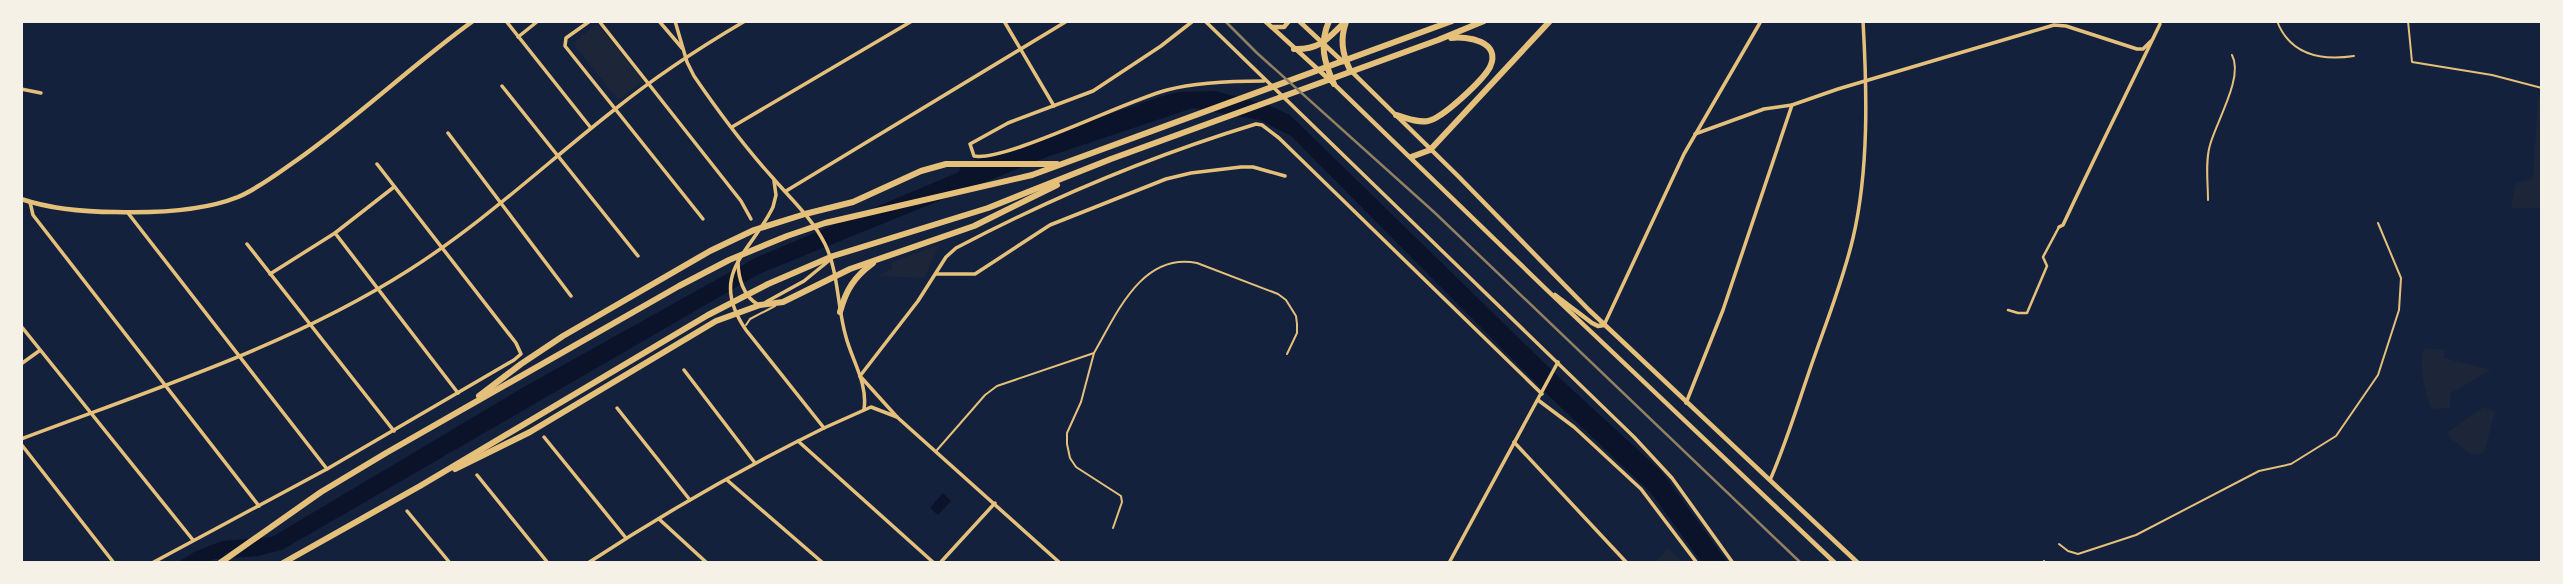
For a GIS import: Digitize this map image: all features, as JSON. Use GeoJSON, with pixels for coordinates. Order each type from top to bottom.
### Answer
{"type":"FeatureCollection","features":[{"type":"Feature","properties":{"kind":"highway"},"geometry":{"type":"LineString","coordinates":[[1329,21],[1322,43],[1325,65],[1334,84]]}},
{"type":"Feature","properties":{"kind":"highway"},"geometry":{"type":"LineString","coordinates":[[1294,49],[1313,48],[1346,21]]}},
{"type":"Feature","properties":{"kind":"highway"},"geometry":{"type":"LineString","coordinates":[[1346,21],[1342,46],[1350,70]]}},
{"type":"Feature","properties":{"kind":"highway"},"geometry":{"type":"LineString","coordinates":[[1430,29],[1444,21]]}},
{"type":"Feature","properties":{"kind":"highway"},"geometry":{"type":"LineString","coordinates":[[220,563],[321,492],[468,406],[679,286],[768,244],[825,223],[1004,183],[1066,164],[1452,21]]}},
{"type":"Feature","properties":{"kind":"highway"},"geometry":{"type":"LineString","coordinates":[[283,563],[708,315],[768,284],[833,256],[988,208],[1111,159],[1484,21]]}},
{"type":"Feature","properties":{"kind":"highway"},"geometry":{"type":"LineString","coordinates":[[1411,158],[1430,150],[1550,21]]}},
{"type":"Feature","properties":{"kind":"highway"},"geometry":{"type":"LineString","coordinates":[[1396,115],[1425,122],[1441,117],[1489,67],[1491,53],[1485,43],[1479,40],[1467,37],[1435,41]]}},
{"type":"Feature","properties":{"kind":"highway"},"geometry":{"type":"LineString","coordinates":[[468,406],[521,364],[563,336],[710,251],[761,227],[853,202],[921,171],[958,163],[1066,164]]}},
{"type":"Feature","properties":{"kind":"highway"},"geometry":{"type":"LineString","coordinates":[[420,485],[530,432],[716,321],[760,305],[783,302],[835,275],[974,226],[1099,164]]}},
{"type":"Feature","properties":{"kind":"highway"},"geometry":{"type":"LineString","coordinates":[[840,312],[851,282],[882,257]]}},
{"type":"Feature","properties":{"kind":"main road"},"geometry":{"type":"LineString","coordinates":[[21,199],[77,210],[128,212],[177,210],[237,198],[260,186],[339,131],[419,62],[473,21]]}},
{"type":"Feature","properties":{"kind":"main road"},"geometry":{"type":"LineString","coordinates":[[1265,21],[1835,563]]}},
{"type":"Feature","properties":{"kind":"main road"},"geometry":{"type":"LineString","coordinates":[[1271,27],[1283,27],[1289,21]]}},
{"type":"Feature","properties":{"kind":"main road"},"geometry":{"type":"LineString","coordinates":[[1299,21],[1604,325],[1857,563]]}},
{"type":"Feature","properties":{"kind":"main road"},"geometry":{"type":"LineString","coordinates":[[1548,291],[1592,323],[1604,325]]}},
{"type":"Feature","properties":{"kind":"street"},"geometry":{"type":"LineString","coordinates":[[506,21],[591,128]]}},
{"type":"Feature","properties":{"kind":"street"},"geometry":{"type":"LineString","coordinates":[[518,37],[538,21]]}},
{"type":"Feature","properties":{"kind":"street"},"geometry":{"type":"LineString","coordinates":[[590,21],[566,38],[565,46],[703,219]]}},
{"type":"Feature","properties":{"kind":"street"},"geometry":{"type":"LineString","coordinates":[[600,21],[741,201],[751,219]]}},
{"type":"Feature","properties":{"kind":"street"},"geometry":{"type":"LineString","coordinates":[[659,21],[682,48]]}},
{"type":"Feature","properties":{"kind":"street"},"geometry":{"type":"LineString","coordinates":[[675,21],[685,57],[694,76],[773,179],[805,214],[831,259],[846,340],[860,376],[864,409]]}},
{"type":"Feature","properties":{"kind":"street"},"geometry":{"type":"LineString","coordinates":[[114,563],[21,441],[238,356],[310,325],[378,289],[501,204],[649,83],[685,57],[745,21]]}},
{"type":"Feature","properties":{"kind":"street"},"geometry":{"type":"LineString","coordinates":[[732,127],[912,21]]}},
{"type":"Feature","properties":{"kind":"street"},"geometry":{"type":"LineString","coordinates":[[1004,21],[1054,106]]}},
{"type":"Feature","properties":{"kind":"street"},"geometry":{"type":"LineString","coordinates":[[786,191],[1067,21]]}},
{"type":"Feature","properties":{"kind":"street"},"geometry":{"type":"LineString","coordinates":[[1193,21],[1099,88],[1008,124],[970,145],[975,156],[992,154],[1168,89],[1265,81]]}},
{"type":"Feature","properties":{"kind":"street"},"geometry":{"type":"LineString","coordinates":[[1205,21],[1634,437],[1672,478],[1733,563]]}},
{"type":"Feature","properties":{"kind":"street"},"geometry":{"type":"LineString","coordinates":[[1604,325],[1660,200],[1761,21]]}},
{"type":"Feature","properties":{"kind":"street"},"geometry":{"type":"LineString","coordinates":[[1770,480],[1837,293],[1853,238],[1859,203],[1867,80],[1863,21]]}},
{"type":"Feature","properties":{"kind":"street"},"geometry":{"type":"LineString","coordinates":[[2008,310],[2027,313],[2047,266],[2043,257],[2059,227],[2063,225],[2160,24]]}},
{"type":"Feature","properties":{"kind":"street"},"geometry":{"type":"LineString","coordinates":[[1695,134],[1764,109],[1792,105],[2054,25],[2067,26],[2137,50],[2143,49],[2151,41]]}},
{"type":"Feature","properties":{"kind":"street"},"geometry":{"type":"LineString","coordinates":[[502,86],[638,256]]}},
{"type":"Feature","properties":{"kind":"street"},"geometry":{"type":"LineString","coordinates":[[21,89],[41,93]]}},
{"type":"Feature","properties":{"kind":"street"},"geometry":{"type":"LineString","coordinates":[[1686,403],[1745,247],[1792,105]]}},
{"type":"Feature","properties":{"kind":"street"},"geometry":{"type":"LineString","coordinates":[[860,376],[918,301],[946,257],[956,248],[1044,202],[1201,141],[1256,124],[1262,125],[1279,138],[1542,392]]}},
{"type":"Feature","properties":{"kind":"street"},"geometry":{"type":"LineString","coordinates":[[448,134],[571,296]]}},
{"type":"Feature","properties":{"kind":"street"},"geometry":{"type":"LineString","coordinates":[[152,563],[327,469],[519,357],[521,352],[516,343],[377,164]]}},
{"type":"Feature","properties":{"kind":"street"},"geometry":{"type":"LineString","coordinates":[[936,274],[975,274],[1050,225],[1166,179],[1241,167],[1253,167],[1285,176]]}},
{"type":"Feature","properties":{"kind":"street"},"geometry":{"type":"LineString","coordinates":[[773,179],[776,195],[773,207],[737,260],[733,270],[732,294],[736,313],[746,330],[824,428]]}},
{"type":"Feature","properties":{"kind":"street"},"geometry":{"type":"LineString","coordinates":[[270,274],[335,233],[394,187]]}},
{"type":"Feature","properties":{"kind":"street"},"geometry":{"type":"LineString","coordinates":[[30,202],[33,215],[259,506]]}},
{"type":"Feature","properties":{"kind":"street"},"geometry":{"type":"LineString","coordinates":[[128,212],[327,469]]}},
{"type":"Feature","properties":{"kind":"street"},"geometry":{"type":"LineString","coordinates":[[335,233],[458,393]]}},
{"type":"Feature","properties":{"kind":"street"},"geometry":{"type":"LineString","coordinates":[[247,244],[394,431]]}},
{"type":"Feature","properties":{"kind":"street"},"geometry":{"type":"LineString","coordinates":[[737,260],[743,288],[752,301],[760,305],[804,281],[831,259]]}},
{"type":"Feature","properties":{"kind":"street"},"geometry":{"type":"LineString","coordinates":[[21,326],[193,540]]}},
{"type":"Feature","properties":{"kind":"street"},"geometry":{"type":"LineString","coordinates":[[21,364],[40,350]]}},
{"type":"Feature","properties":{"kind":"street"},"geometry":{"type":"LineString","coordinates":[[1449,563],[1558,362]]}},
{"type":"Feature","properties":{"kind":"street"},"geometry":{"type":"LineString","coordinates":[[684,370],[755,463]]}},
{"type":"Feature","properties":{"kind":"street"},"geometry":{"type":"LineString","coordinates":[[860,376],[897,417],[1060,563]]}},
{"type":"Feature","properties":{"kind":"street"},"geometry":{"type":"LineString","coordinates":[[1538,400],[1574,427],[1641,489],[1697,563]]}},
{"type":"Feature","properties":{"kind":"street"},"geometry":{"type":"LineString","coordinates":[[617,408],[690,500]]}},
{"type":"Feature","properties":{"kind":"street"},"geometry":{"type":"LineString","coordinates":[[588,563],[726,479],[864,409],[876,408],[897,417]]}},
{"type":"Feature","properties":{"kind":"street"},"geometry":{"type":"LineString","coordinates":[[544,437],[626,538]]}},
{"type":"Feature","properties":{"kind":"street"},"geometry":{"type":"LineString","coordinates":[[799,441],[934,563]]}},
{"type":"Feature","properties":{"kind":"street"},"geometry":{"type":"LineString","coordinates":[[1514,442],[1627,563]]}},
{"type":"Feature","properties":{"kind":"street"},"geometry":{"type":"LineString","coordinates":[[477,475],[548,563]]}},
{"type":"Feature","properties":{"kind":"street"},"geometry":{"type":"LineString","coordinates":[[726,479],[823,563]]}},
{"type":"Feature","properties":{"kind":"street"},"geometry":{"type":"LineString","coordinates":[[940,563],[995,503]]}},
{"type":"Feature","properties":{"kind":"street"},"geometry":{"type":"LineString","coordinates":[[407,511],[450,563]]}},
{"type":"Feature","properties":{"kind":"street"},"geometry":{"type":"LineString","coordinates":[[659,519],[707,563]]}},
{"type":"Feature","properties":{"kind":"lane"},"geometry":{"type":"LineString","coordinates":[[2277,21],[2282,35],[2295,47],[2321,56],[2354,56]]}},
{"type":"Feature","properties":{"kind":"lane"},"geometry":{"type":"LineString","coordinates":[[2408,21],[2412,62],[2492,75],[2542,88]]}},
{"type":"Feature","properties":{"kind":"lane"},"geometry":{"type":"LineString","coordinates":[[2208,200],[2209,146],[2233,79],[2236,62],[2232,55]]}},
{"type":"Feature","properties":{"kind":"lane"},"geometry":{"type":"LineString","coordinates":[[2059,544],[2078,554],[2136,535],[2259,471],[2291,464],[2336,436],[2378,375],[2399,310],[2401,278],[2378,223]]}},
{"type":"Feature","properties":{"kind":"lane"},"geometry":{"type":"LineString","coordinates":[[1113,528],[1122,502],[1121,496],[1076,467],[1070,458],[1067,433],[1081,402],[1094,352],[1135,287],[1162,265],[1184,260],[1279,294],[1296,316],[1297,333],[1287,354]]}},
{"type":"Feature","properties":{"kind":"lane"},"geometry":{"type":"LineString","coordinates":[[746,330],[750,319],[783,302]]}},
{"type":"Feature","properties":{"kind":"lane"},"geometry":{"type":"LineString","coordinates":[[936,451],[997,386],[1094,352]]}},
{"type":"Feature","properties":{"kind":"shaded area"},"geometry":{"type":"Polygon","coordinates":[[[597,24],[642,79],[642,82],[618,100],[573,43],[597,24]]]}},
{"type":"Feature","properties":{"kind":"shaded area"},"geometry":{"type":"Polygon","coordinates":[[[1215,91],[1268,105],[1290,115],[1564,382],[1662,472],[1728,563],[1702,563],[1651,493],[1549,396],[1291,136],[1260,120],[1193,108],[1047,157],[759,274],[282,550],[258,556],[214,559],[206,563],[177,563],[194,552],[222,541],[272,537],[522,388],[757,257],[959,172],[960,166],[1159,97],[1179,92],[1215,91]]]}},
{"type":"Feature","properties":{"kind":"shaded area"},"geometry":{"type":"Polygon","coordinates":[[[2542,95],[2542,208],[2514,208],[2511,206],[2516,183],[2531,180],[2533,177],[2538,98],[2542,95]]]}},
{"type":"Feature","properties":{"kind":"shaded area"},"geometry":{"type":"Polygon","coordinates":[[[939,245],[924,278],[878,276],[892,269],[892,262],[939,245]]]}},
{"type":"Feature","properties":{"kind":"shaded area"},"geometry":{"type":"Polygon","coordinates":[[[2424,348],[2445,350],[2444,358],[2491,370],[2451,393],[2450,408],[2433,409],[2430,407],[2423,377],[2424,348]]]}},
{"type":"Feature","properties":{"kind":"shaded area"},"geometry":{"type":"Polygon","coordinates":[[[2484,407],[2495,411],[2484,453],[2472,455],[2449,437],[2448,432],[2484,407]]]}},
{"type":"Feature","properties":{"kind":"shaded area"},"geometry":{"type":"Polygon","coordinates":[[[943,493],[951,501],[938,515],[930,508],[943,493]]]}},
{"type":"Feature","properties":{"kind":"shaded area"},"geometry":{"type":"Polygon","coordinates":[[[1668,548],[1683,563],[1655,563],[1668,548]]]}},
{"type":"Feature","properties":{"kind":"railway"},"geometry":{"type":"LineString","coordinates":[[1225,21],[1434,212],[1801,563]]}}]}
